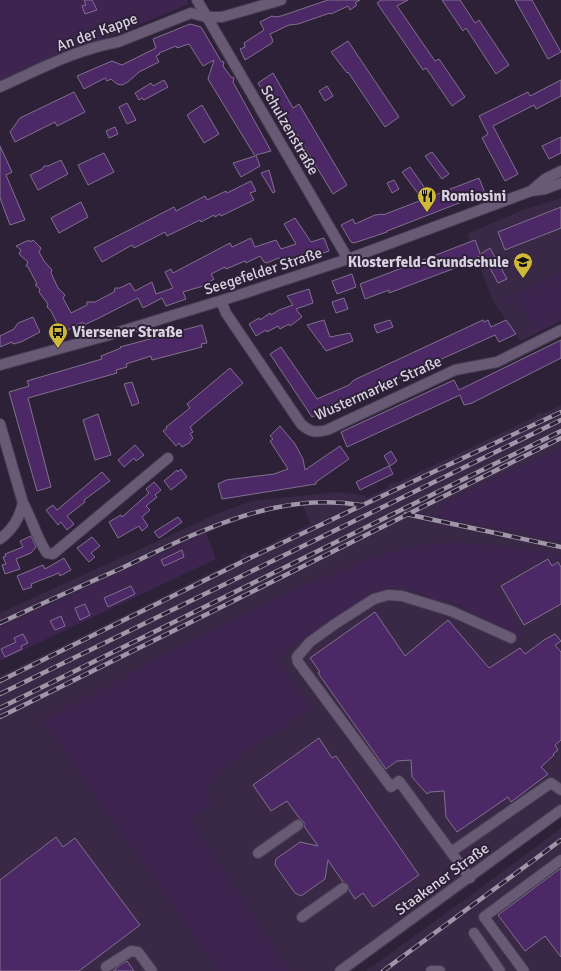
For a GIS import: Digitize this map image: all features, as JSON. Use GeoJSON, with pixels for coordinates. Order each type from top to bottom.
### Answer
{"type":"FeatureCollection","features":[{"type":"Feature","properties":{"kind":"street"},"geometry":{"type":"LineString","coordinates":[[197,0],[206,16]]}},
{"type":"Feature","properties":{"kind":"street","name":"An der Kappe"},"geometry":{"type":"LineString","coordinates":[[0,87],[63,60],[105,44],[118,42],[191,13],[222,17],[281,0]]}},
{"type":"Feature","properties":{"kind":"street","name":"Schulzenstraße"},"geometry":{"type":"LineString","coordinates":[[206,16],[348,259]]}},
{"type":"Feature","properties":{"kind":"street","name":"Seegefelder Straße"},"geometry":{"type":"LineString","coordinates":[[531,191],[545,179],[561,171]]}},
{"type":"Feature","properties":{"kind":"street","name":"Seegefelder Straße"},"geometry":{"type":"LineString","coordinates":[[0,365],[109,335],[221,301],[348,259],[531,191],[545,189],[561,183]]}},
{"type":"Feature","properties":{"kind":"street","name":"Wustermarker Straße"},"geometry":{"type":"LineString","coordinates":[[221,301],[226,312],[301,424],[308,430],[316,432],[327,430],[455,370],[497,362],[561,330]]}},
{"type":"Feature","properties":{"kind":"street"},"geometry":{"type":"LineString","coordinates":[[0,424],[22,503],[35,525],[43,548],[47,553],[53,554],[168,458]]}},
{"type":"Feature","properties":{"kind":"street"},"geometry":{"type":"LineString","coordinates":[[0,539],[14,527],[20,515],[22,503]]}},
{"type":"Feature","properties":{"kind":"street"},"geometry":{"type":"LineString","coordinates":[[470,878],[399,781],[391,787],[298,662],[297,657],[310,642],[334,624],[374,599],[388,595],[402,596],[451,611],[511,638]]}},
{"type":"Feature","properties":{"kind":"street"},"geometry":{"type":"LineString","coordinates":[[451,852],[551,783],[561,790]]}},
{"type":"Feature","properties":{"kind":"street","name":"Staakener Straße"},"geometry":{"type":"LineString","coordinates":[[340,971],[470,878],[561,810]]}},
{"type":"Feature","properties":{"kind":"street"},"geometry":{"type":"LineString","coordinates":[[258,853],[298,825]]}},
{"type":"Feature","properties":{"kind":"street"},"geometry":{"type":"LineString","coordinates":[[524,971],[484,917],[561,860]]}},
{"type":"Feature","properties":{"kind":"street"},"geometry":{"type":"LineString","coordinates":[[302,916],[342,888]]}},
{"type":"Feature","properties":{"kind":"street"},"geometry":{"type":"LineString","coordinates":[[474,933],[500,971]]}},
{"type":"Feature","properties":{"kind":"street"},"geometry":{"type":"LineString","coordinates":[[106,967],[131,950],[138,952],[152,971]]}},
{"type":"Feature","properties":{"kind":"street"},"geometry":{"type":"LineString","coordinates":[[431,971],[440,971]]}},
{"type":"Feature","properties":{"kind":"shaded area"},"geometry":{"type":"Polygon","coordinates":[[[0,0],[187,0],[189,4],[0,82],[0,0]]]}},
{"type":"Feature","properties":{"kind":"shaded area","name":"Klosterfeld-Grundschule"},"geometry":{"type":"Polygon","coordinates":[[[561,198],[561,321],[521,341],[493,301],[467,234],[520,211],[561,198]]]}},
{"type":"Feature","properties":{"kind":"shaded area"},"geometry":{"type":"Polygon","coordinates":[[[561,271],[561,277],[500,306],[498,302],[561,271]]]}},
{"type":"Feature","properties":{"kind":"shaded area"},"geometry":{"type":"Polygon","coordinates":[[[561,279],[561,311],[532,325],[519,299],[561,279]]]}},
{"type":"Feature","properties":{"kind":"shaded area"},"geometry":{"type":"Polygon","coordinates":[[[561,313],[561,320],[534,333],[531,327],[561,313]]]}},
{"type":"Feature","properties":{"kind":"shaded area"},"geometry":{"type":"Polygon","coordinates":[[[561,405],[561,447],[443,503],[438,517],[561,541],[561,556],[517,547],[407,547],[364,560],[269,601],[42,720],[219,971],[0,971],[0,676],[241,558],[240,555],[247,552],[248,555],[310,524],[303,506],[272,510],[223,526],[0,627],[0,613],[219,513],[252,501],[337,492],[363,495],[366,498],[389,487],[388,485],[395,482],[396,483],[535,417],[535,415],[541,412],[542,414],[561,405]]]}},
{"type":"Feature","properties":{"kind":"shaded area"},"geometry":{"type":"Polygon","coordinates":[[[561,447],[561,541],[438,517],[443,503],[561,447]]]}},
{"type":"Feature","properties":{"kind":"shaded area"},"geometry":{"type":"Polygon","coordinates":[[[206,533],[216,559],[0,661],[0,627],[206,533]]]}},
{"type":"Feature","properties":{"kind":"shaded area"},"geometry":{"type":"Polygon","coordinates":[[[448,542],[517,547],[561,556],[561,563],[559,559],[552,563],[548,556],[496,585],[524,635],[514,641],[465,615],[463,607],[447,600],[441,603],[415,591],[390,588],[371,594],[277,658],[312,708],[228,764],[206,789],[212,805],[190,820],[290,971],[219,971],[42,720],[269,601],[364,560],[407,547],[448,542]]]}},
{"type":"Feature","properties":{"kind":"shaded area"},"geometry":{"type":"Polygon","coordinates":[[[548,556],[559,559],[561,563],[561,816],[470,885],[351,971],[289,971],[190,820],[212,805],[206,789],[228,764],[312,708],[277,658],[370,594],[379,590],[396,588],[406,588],[441,603],[447,600],[463,607],[465,615],[514,641],[523,634],[496,585],[548,556]]]}},
{"type":"Feature","properties":{"kind":"shaded area"},"geometry":{"type":"Polygon","coordinates":[[[561,828],[561,971],[366,971],[471,895],[561,828]]]}},
{"type":"Feature","properties":{"kind":"building"},"geometry":{"type":"Polygon","coordinates":[[[84,0],[92,0],[97,10],[85,14],[82,6],[86,5],[84,0]]]}},
{"type":"Feature","properties":{"kind":"building"},"geometry":{"type":"Polygon","coordinates":[[[328,0],[360,0],[355,3],[357,5],[350,10],[348,6],[331,14],[330,13],[298,24],[289,25],[270,34],[273,41],[272,43],[245,60],[240,49],[245,47],[244,43],[264,30],[260,22],[272,16],[281,16],[328,0]]]}},
{"type":"Feature","properties":{"kind":"building"},"geometry":{"type":"Polygon","coordinates":[[[381,0],[408,0],[397,6],[435,61],[439,59],[465,97],[452,106],[426,68],[423,70],[377,3],[381,0]]]}},
{"type":"Feature","properties":{"kind":"building"},"geometry":{"type":"Polygon","coordinates":[[[442,0],[460,0],[475,23],[479,20],[509,65],[496,74],[466,28],[463,31],[442,0]]]}},
{"type":"Feature","properties":{"kind":"building"},"geometry":{"type":"Polygon","coordinates":[[[515,0],[532,0],[561,52],[548,59],[515,0]]]}},
{"type":"Feature","properties":{"kind":"building"},"geometry":{"type":"Polygon","coordinates":[[[190,24],[201,27],[221,61],[224,62],[223,66],[231,77],[234,78],[233,82],[271,151],[256,155],[260,166],[241,177],[233,163],[255,156],[208,79],[214,60],[203,66],[189,44],[177,48],[176,46],[159,53],[160,54],[156,56],[159,62],[139,72],[128,82],[122,85],[117,84],[111,79],[107,81],[105,78],[84,89],[77,76],[112,61],[122,65],[156,48],[153,39],[190,24]]]}},
{"type":"Feature","properties":{"kind":"building"},"geometry":{"type":"Polygon","coordinates":[[[348,41],[399,117],[385,127],[348,72],[347,73],[331,52],[348,41]]]}},
{"type":"Feature","properties":{"kind":"building"},"geometry":{"type":"Polygon","coordinates":[[[273,73],[293,108],[299,104],[347,185],[333,194],[284,113],[278,117],[258,83],[273,73]]]}},
{"type":"Feature","properties":{"kind":"building"},"geometry":{"type":"Polygon","coordinates":[[[164,80],[168,87],[144,100],[142,98],[139,100],[135,93],[151,83],[153,86],[164,80]]]}},
{"type":"Feature","properties":{"kind":"building"},"geometry":{"type":"Polygon","coordinates":[[[561,80],[561,96],[536,109],[534,105],[493,126],[518,174],[505,181],[482,138],[488,134],[479,116],[528,92],[530,96],[561,80]]]}},
{"type":"Feature","properties":{"kind":"building"},"geometry":{"type":"Polygon","coordinates":[[[327,86],[333,96],[325,101],[319,91],[327,86]]]}},
{"type":"Feature","properties":{"kind":"building"},"geometry":{"type":"Polygon","coordinates":[[[74,92],[85,112],[57,126],[55,122],[15,142],[10,132],[20,118],[74,92]]]}},
{"type":"Feature","properties":{"kind":"building"},"geometry":{"type":"Polygon","coordinates":[[[127,103],[136,120],[127,124],[119,107],[127,103]]]}},
{"type":"Feature","properties":{"kind":"building"},"geometry":{"type":"Polygon","coordinates":[[[202,105],[219,134],[204,143],[187,115],[202,105]]]}},
{"type":"Feature","properties":{"kind":"building"},"geometry":{"type":"Polygon","coordinates":[[[115,127],[118,134],[109,138],[106,131],[115,127]]]}},
{"type":"Feature","properties":{"kind":"building"},"geometry":{"type":"Polygon","coordinates":[[[561,137],[561,153],[549,159],[542,146],[561,137]]]}},
{"type":"Feature","properties":{"kind":"building"},"geometry":{"type":"Polygon","coordinates":[[[0,146],[12,172],[6,175],[25,220],[10,225],[0,198],[0,146]]]}},
{"type":"Feature","properties":{"kind":"building"},"geometry":{"type":"Polygon","coordinates":[[[432,152],[449,174],[442,179],[425,156],[432,152]]]}},
{"type":"Feature","properties":{"kind":"building"},"geometry":{"type":"Polygon","coordinates":[[[104,153],[114,172],[88,185],[78,165],[104,153]]]}},
{"type":"Feature","properties":{"kind":"building"},"geometry":{"type":"Polygon","coordinates":[[[61,160],[68,174],[38,190],[30,175],[42,169],[44,166],[48,166],[61,160]]]}},
{"type":"Feature","properties":{"kind":"building"},"geometry":{"type":"Polygon","coordinates":[[[410,167],[427,191],[420,196],[402,172],[410,167]]]}},
{"type":"Feature","properties":{"kind":"building"},"geometry":{"type":"Polygon","coordinates":[[[269,170],[275,192],[273,193],[261,173],[269,170]]]}},
{"type":"Feature","properties":{"kind":"building"},"geometry":{"type":"Polygon","coordinates":[[[479,178],[485,193],[387,232],[354,243],[351,242],[341,225],[353,219],[355,224],[375,215],[383,215],[479,178]]]}},
{"type":"Feature","properties":{"kind":"building"},"geometry":{"type":"Polygon","coordinates":[[[394,180],[399,189],[392,193],[387,183],[394,180]]]}},
{"type":"Feature","properties":{"kind":"building"},"geometry":{"type":"Polygon","coordinates":[[[251,181],[256,191],[250,193],[254,200],[221,216],[220,214],[215,217],[214,215],[201,222],[200,220],[167,236],[165,232],[134,248],[132,245],[102,262],[94,248],[174,207],[176,211],[205,196],[207,200],[226,191],[227,193],[251,181]]]}},
{"type":"Feature","properties":{"kind":"building"},"geometry":{"type":"Polygon","coordinates":[[[81,202],[88,217],[59,233],[51,218],[81,202]]]}},
{"type":"Feature","properties":{"kind":"building","name":"Klosterfeld-Grundschule"},"geometry":{"type":"Polygon","coordinates":[[[561,207],[561,228],[505,250],[498,232],[561,207]]]}},
{"type":"Feature","properties":{"kind":"building"},"geometry":{"type":"Polygon","coordinates":[[[295,218],[311,242],[324,238],[329,251],[289,264],[286,258],[278,258],[267,263],[264,262],[260,256],[246,263],[245,261],[226,269],[225,267],[211,274],[214,279],[203,286],[183,292],[186,299],[166,306],[162,298],[143,308],[138,298],[84,325],[83,322],[62,333],[51,311],[47,307],[48,304],[39,292],[40,289],[35,285],[37,284],[26,266],[28,262],[19,254],[21,250],[16,246],[29,240],[30,242],[33,240],[41,248],[39,252],[44,261],[52,270],[51,273],[58,288],[65,295],[63,298],[71,313],[87,305],[87,302],[95,302],[114,292],[115,288],[120,288],[130,283],[135,291],[152,282],[156,294],[173,288],[165,272],[171,269],[173,273],[230,243],[232,247],[251,238],[255,247],[276,240],[281,249],[296,244],[284,224],[295,218]]]}},
{"type":"Feature","properties":{"kind":"building"},"geometry":{"type":"Polygon","coordinates":[[[475,240],[481,256],[470,260],[471,262],[389,293],[389,290],[365,299],[360,284],[475,240]]]}},
{"type":"Feature","properties":{"kind":"building"},"geometry":{"type":"Polygon","coordinates":[[[490,248],[507,279],[498,283],[482,253],[490,248]]]}},
{"type":"Feature","properties":{"kind":"building"},"geometry":{"type":"Polygon","coordinates":[[[352,274],[356,287],[337,294],[332,281],[352,274]]]}},
{"type":"Feature","properties":{"kind":"building"},"geometry":{"type":"Polygon","coordinates":[[[309,289],[313,303],[296,309],[302,317],[290,326],[289,324],[280,329],[278,326],[267,332],[266,330],[256,336],[249,324],[259,318],[260,320],[270,313],[271,315],[279,310],[293,305],[287,296],[309,289]]]}},
{"type":"Feature","properties":{"kind":"building"},"geometry":{"type":"Polygon","coordinates":[[[344,298],[348,309],[336,313],[332,302],[344,298]]]}},
{"type":"Feature","properties":{"kind":"building"},"geometry":{"type":"Polygon","coordinates":[[[33,317],[40,332],[21,342],[13,344],[12,342],[0,347],[0,336],[14,329],[18,323],[33,317]]]}},
{"type":"Feature","properties":{"kind":"building"},"geometry":{"type":"Polygon","coordinates":[[[324,320],[330,337],[350,333],[353,341],[326,351],[307,325],[324,320]]]}},
{"type":"Feature","properties":{"kind":"building"},"geometry":{"type":"Polygon","coordinates":[[[390,320],[393,327],[377,333],[374,325],[390,320]]]}},
{"type":"Feature","properties":{"kind":"building"},"geometry":{"type":"Polygon","coordinates":[[[483,320],[484,322],[488,320],[491,327],[506,320],[516,334],[499,342],[495,335],[312,417],[270,354],[281,347],[317,399],[349,385],[354,380],[483,320]]]}},
{"type":"Feature","properties":{"kind":"building"},"geometry":{"type":"Polygon","coordinates":[[[202,325],[207,343],[201,344],[202,347],[152,360],[151,356],[126,364],[127,367],[116,370],[117,373],[28,398],[51,487],[37,491],[9,392],[29,386],[27,381],[102,359],[101,356],[121,348],[120,347],[202,325]]]}},
{"type":"Feature","properties":{"kind":"building"},"geometry":{"type":"Polygon","coordinates":[[[561,340],[561,358],[472,403],[464,405],[460,395],[347,447],[341,432],[454,380],[459,390],[561,340]]]}},
{"type":"Feature","properties":{"kind":"building"},"geometry":{"type":"Polygon","coordinates":[[[230,368],[243,383],[190,427],[193,432],[190,434],[193,438],[189,443],[182,447],[179,443],[176,446],[163,431],[190,408],[187,404],[230,368]]]}},
{"type":"Feature","properties":{"kind":"building"},"geometry":{"type":"Polygon","coordinates":[[[132,382],[139,403],[132,406],[124,384],[132,382]]]}},
{"type":"Feature","properties":{"kind":"building"},"geometry":{"type":"Polygon","coordinates":[[[98,414],[111,455],[95,460],[83,420],[98,414]]]}},
{"type":"Feature","properties":{"kind":"building"},"geometry":{"type":"Polygon","coordinates":[[[280,426],[295,444],[303,459],[305,470],[340,446],[349,459],[316,482],[316,484],[222,499],[218,484],[226,480],[274,474],[288,469],[270,441],[273,439],[270,436],[280,426]]]}},
{"type":"Feature","properties":{"kind":"building"},"geometry":{"type":"Polygon","coordinates":[[[135,445],[144,455],[136,461],[134,458],[124,467],[118,460],[135,445]]]}},
{"type":"Feature","properties":{"kind":"building"},"geometry":{"type":"Polygon","coordinates":[[[391,451],[397,461],[390,466],[384,456],[391,451]]]}},
{"type":"Feature","properties":{"kind":"building"},"geometry":{"type":"Polygon","coordinates":[[[389,466],[393,474],[360,490],[356,482],[389,466]]]}},
{"type":"Feature","properties":{"kind":"building"},"geometry":{"type":"Polygon","coordinates":[[[181,469],[187,477],[171,490],[164,481],[177,470],[178,472],[181,469]]]}},
{"type":"Feature","properties":{"kind":"building"},"geometry":{"type":"Polygon","coordinates":[[[102,472],[110,481],[84,500],[85,502],[67,516],[74,524],[67,530],[61,522],[58,525],[46,510],[53,505],[57,510],[102,472]]]}},
{"type":"Feature","properties":{"kind":"building"},"geometry":{"type":"Polygon","coordinates":[[[154,482],[161,490],[155,495],[157,497],[146,506],[150,510],[142,517],[148,526],[142,531],[139,526],[118,538],[109,522],[121,515],[122,517],[149,493],[146,489],[154,482]]]}},
{"type":"Feature","properties":{"kind":"building"},"geometry":{"type":"Polygon","coordinates":[[[178,517],[182,522],[159,538],[154,532],[178,517]]]}},
{"type":"Feature","properties":{"kind":"building"},"geometry":{"type":"Polygon","coordinates":[[[31,536],[36,547],[31,553],[16,559],[20,569],[5,574],[2,565],[6,564],[3,557],[6,556],[5,554],[23,547],[20,541],[31,536]]]}},
{"type":"Feature","properties":{"kind":"building"},"geometry":{"type":"Polygon","coordinates":[[[92,537],[100,546],[91,553],[95,557],[89,562],[77,548],[92,537]]]}},
{"type":"Feature","properties":{"kind":"building"},"geometry":{"type":"Polygon","coordinates":[[[182,550],[184,557],[164,566],[161,560],[182,550]]]}},
{"type":"Feature","properties":{"kind":"building"},"geometry":{"type":"Polygon","coordinates":[[[64,558],[71,570],[60,576],[59,573],[31,584],[32,587],[23,590],[17,576],[43,565],[45,569],[64,558]]]}},
{"type":"Feature","properties":{"kind":"building"},"geometry":{"type":"Polygon","coordinates":[[[548,559],[552,566],[558,562],[561,567],[561,604],[524,625],[501,586],[548,559]]]}},
{"type":"Feature","properties":{"kind":"building"},"geometry":{"type":"Polygon","coordinates":[[[131,586],[135,594],[108,607],[104,598],[131,586]]]}},
{"type":"Feature","properties":{"kind":"building"},"geometry":{"type":"Polygon","coordinates":[[[85,604],[90,615],[80,620],[75,608],[85,604]]]}},
{"type":"Feature","properties":{"kind":"building"},"geometry":{"type":"Polygon","coordinates":[[[375,612],[405,656],[448,620],[489,668],[520,648],[525,654],[555,634],[561,641],[555,645],[561,652],[561,740],[555,745],[558,750],[541,767],[548,774],[511,802],[508,797],[457,832],[446,817],[444,791],[430,792],[427,794],[412,777],[411,760],[397,761],[386,769],[318,673],[320,672],[310,658],[375,612]]]}},
{"type":"Feature","properties":{"kind":"building"},"geometry":{"type":"Polygon","coordinates":[[[61,616],[65,626],[55,630],[50,621],[61,616]]]}},
{"type":"Feature","properties":{"kind":"building"},"geometry":{"type":"Polygon","coordinates":[[[23,634],[28,643],[21,646],[22,649],[5,657],[1,649],[16,642],[14,638],[23,634]]]}},
{"type":"Feature","properties":{"kind":"building"},"geometry":{"type":"Polygon","coordinates":[[[319,738],[332,758],[336,756],[419,875],[373,907],[363,893],[355,899],[349,890],[348,885],[343,882],[328,860],[325,879],[301,896],[295,893],[275,865],[276,859],[300,842],[318,846],[304,826],[304,822],[300,819],[287,801],[271,811],[253,785],[319,738]]]}},
{"type":"Feature","properties":{"kind":"building"},"geometry":{"type":"Polygon","coordinates":[[[56,837],[63,847],[75,838],[140,925],[79,971],[0,971],[0,880],[56,837]]]}},
{"type":"Feature","properties":{"kind":"building"},"geometry":{"type":"Polygon","coordinates":[[[561,868],[561,957],[545,936],[525,951],[498,915],[561,868]]]}},
{"type":"Feature","properties":{"kind":"building"},"geometry":{"type":"Polygon","coordinates":[[[127,961],[134,971],[113,971],[120,965],[127,961]]]}},
{"type":"Feature","properties":{"kind":"railway"},"geometry":{"type":"LineString","coordinates":[[0,681],[250,558],[561,412]]}},
{"type":"Feature","properties":{"kind":"railway"},"geometry":{"type":"LineString","coordinates":[[0,694],[561,420]]}},
{"type":"Feature","properties":{"kind":"railway"},"geometry":{"type":"LineString","coordinates":[[0,708],[561,431]]}},
{"type":"Feature","properties":{"kind":"railway"},"geometry":{"type":"LineString","coordinates":[[0,717],[561,438]]}},
{"type":"Feature","properties":{"kind":"railway"},"geometry":{"type":"LineString","coordinates":[[0,623],[179,541],[238,518],[268,509],[298,504],[329,502],[361,505]]}},
{"type":"Feature","properties":{"kind":"railway"},"geometry":{"type":"LineString","coordinates":[[406,514],[561,547]]}},
{"type":"Feature","properties":{"kind":"railway"},"geometry":{"type":"LineString","coordinates":[[383,971],[561,840]]}},
{"type":"Feature","properties":{"kind":"place","name":"Romiosini"},"geometry":{"type":"Point","coordinates":[427,213]}},
{"type":"Feature","properties":{"kind":"place","name":"Klosterfeld-Grundschule"},"geometry":{"type":"Point","coordinates":[523,279]}},
{"type":"Feature","properties":{"kind":"place","name":"Viersener Straße"},"geometry":{"type":"Point","coordinates":[58,349]}}]}
